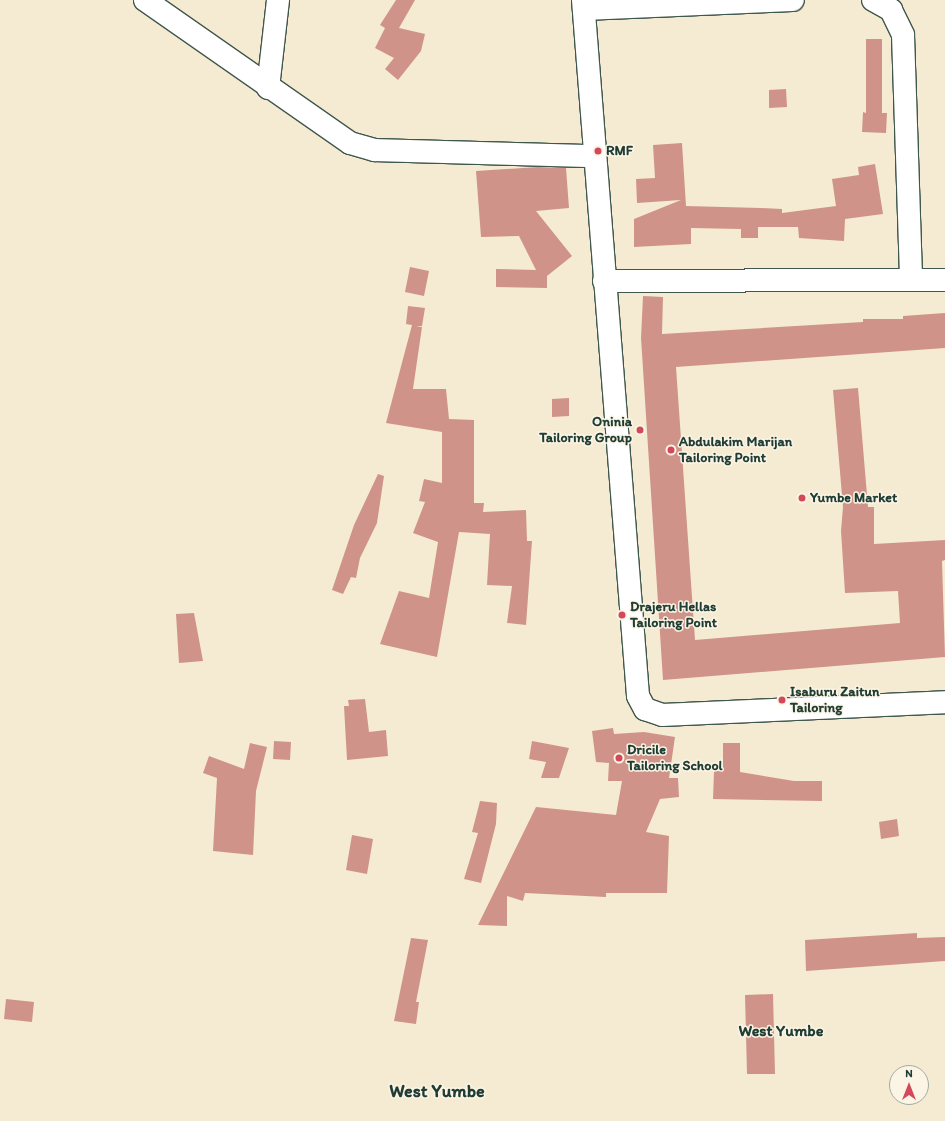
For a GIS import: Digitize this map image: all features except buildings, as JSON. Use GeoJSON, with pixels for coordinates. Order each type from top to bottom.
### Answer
{"type":"FeatureCollection","features":[{"type":"Feature","properties":{"kind":"street"},"geometry":{"type":"LineString","coordinates":[[144,0],[268,88],[350,143],[375,150],[593,156]]}},
{"type":"Feature","properties":{"kind":"street"},"geometry":{"type":"LineString","coordinates":[[268,88],[278,0]]}},
{"type":"Feature","properties":{"kind":"street"},"geometry":{"type":"LineString","coordinates":[[793,0],[584,4],[593,156],[638,696],[645,709],[662,716],[945,702]]}},
{"type":"Feature","properties":{"kind":"street"},"geometry":{"type":"LineString","coordinates":[[873,0],[891,10],[903,34],[911,279]]}},
{"type":"Feature","properties":{"kind":"street"},"geometry":{"type":"LineString","coordinates":[[604,281],[945,280]]}},
{"type":"Feature","properties":{"kind":"place","name":"RMF"},"geometry":{"type":"Point","coordinates":[598,151]}},
{"type":"Feature","properties":{"kind":"place","name":"Oninia Tailoring Group"},"geometry":{"type":"Point","coordinates":[640,430]}},
{"type":"Feature","properties":{"kind":"place","name":"Abdulakim Marijan Tailoring Point"},"geometry":{"type":"Point","coordinates":[671,450]}},
{"type":"Feature","properties":{"kind":"place","name":"Yumbe Market"},"geometry":{"type":"Point","coordinates":[802,498]}},
{"type":"Feature","properties":{"kind":"place","name":"Drajeru Hellas Tailoring Point"},"geometry":{"type":"Point","coordinates":[622,615]}},
{"type":"Feature","properties":{"kind":"place","name":"Isaburu Zaitun Tailoring"},"geometry":{"type":"Point","coordinates":[782,700]}},
{"type":"Feature","properties":{"kind":"place","name":"Dricile Tailoring School"},"geometry":{"type":"Point","coordinates":[619,758]}},
{"type":"Feature","properties":{"kind":"district","name":"West Yumbe"},"geometry":{"type":"Point","coordinates":[781,1031]}},
{"type":"Feature","properties":{"kind":"district","name":"West Yumbe"},"geometry":{"type":"Point","coordinates":[437,1091]}}]}
